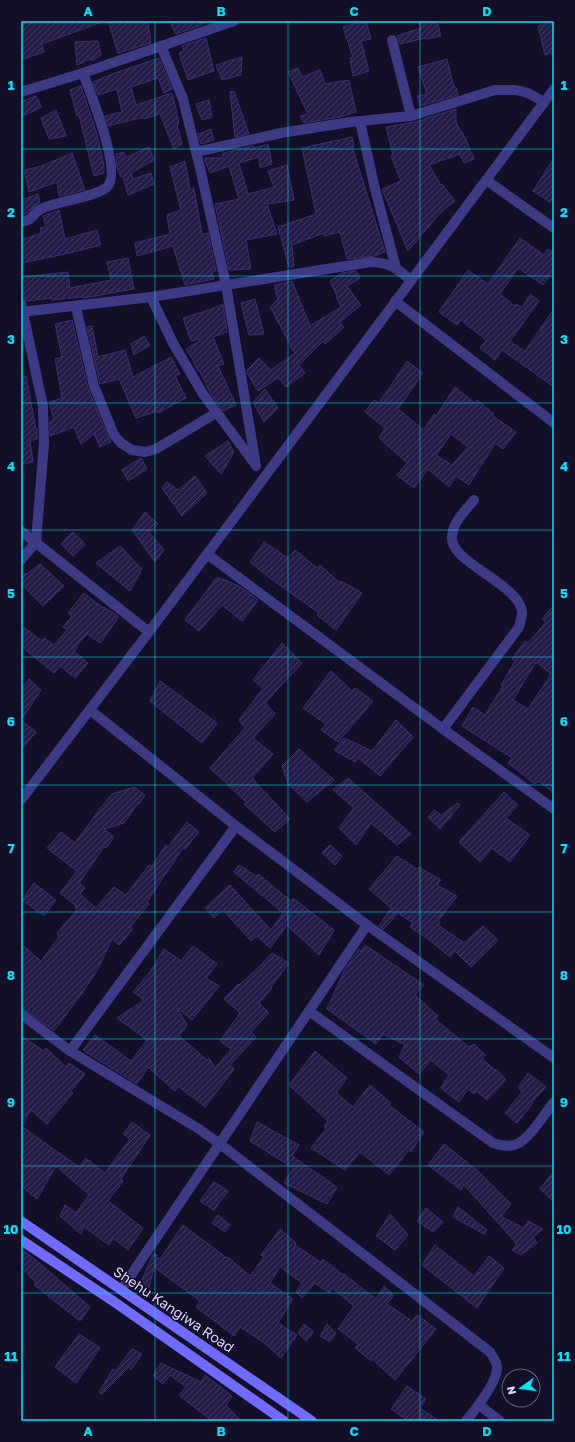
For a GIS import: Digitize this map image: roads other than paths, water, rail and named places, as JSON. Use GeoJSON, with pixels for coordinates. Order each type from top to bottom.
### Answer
{"type":"FeatureCollection","features":[{"type":"Feature","properties":{"kind":"main road","name":"Shehu Kangiwa Road"},"geometry":{"type":"LineString","coordinates":[[21,1221],[312,1421]]}},
{"type":"Feature","properties":{"kind":"main road","name":"Shehu Kangiwa Road"},"geometry":{"type":"LineString","coordinates":[[21,1240],[113,1301],[284,1421]]}},
{"type":"Feature","properties":{"kind":"street"},"geometry":{"type":"LineString","coordinates":[[21,92],[83,73],[234,21]]}},
{"type":"Feature","properties":{"kind":"street"},"geometry":{"type":"LineString","coordinates":[[392,40],[411,116]]}},
{"type":"Feature","properties":{"kind":"street"},"geometry":{"type":"LineString","coordinates":[[162,46],[183,99],[226,285],[256,466]]}},
{"type":"Feature","properties":{"kind":"street"},"geometry":{"type":"LineString","coordinates":[[21,222],[33,218],[40,209],[101,192],[109,186],[112,176],[110,152],[83,73]]}},
{"type":"Feature","properties":{"kind":"street"},"geometry":{"type":"LineString","coordinates":[[21,800],[207,554],[554,89]]}},
{"type":"Feature","properties":{"kind":"street"},"geometry":{"type":"LineString","coordinates":[[196,152],[281,133],[360,121],[411,116],[495,90],[516,90],[528,93],[544,102]]}},
{"type":"Feature","properties":{"kind":"street"},"geometry":{"type":"LineString","coordinates":[[360,121],[371,172],[396,268]]}},
{"type":"Feature","properties":{"kind":"street"},"geometry":{"type":"LineString","coordinates":[[486,180],[554,228]]}},
{"type":"Feature","properties":{"kind":"street"},"geometry":{"type":"LineString","coordinates":[[21,560],[36,542],[44,443],[43,406],[22,309],[76,307],[151,297],[371,262],[383,263],[396,268],[411,280]]}},
{"type":"Feature","properties":{"kind":"street"},"geometry":{"type":"LineString","coordinates":[[151,297],[173,343],[203,394],[264,477]]}},
{"type":"Feature","properties":{"kind":"street"},"geometry":{"type":"LineString","coordinates":[[395,301],[554,423]]}},
{"type":"Feature","properties":{"kind":"street"},"geometry":{"type":"LineString","coordinates":[[76,307],[94,386],[114,435],[121,444],[132,450],[145,452],[156,449],[216,412]]}},
{"type":"Feature","properties":{"kind":"street"},"geometry":{"type":"LineString","coordinates":[[444,730],[519,627],[522,612],[515,596],[456,551],[451,538],[455,523],[474,500]]}},
{"type":"Feature","properties":{"kind":"street"},"geometry":{"type":"LineString","coordinates":[[21,531],[148,632]]}},
{"type":"Feature","properties":{"kind":"street"},"geometry":{"type":"LineString","coordinates":[[207,554],[444,730],[554,809]]}},
{"type":"Feature","properties":{"kind":"street"},"geometry":{"type":"LineString","coordinates":[[90,710],[236,826],[367,924],[554,1058]]}},
{"type":"Feature","properties":{"kind":"street"},"geometry":{"type":"LineString","coordinates":[[70,1051],[236,826]]}},
{"type":"Feature","properties":{"kind":"street"},"geometry":{"type":"LineString","coordinates":[[122,1290],[367,924]]}},
{"type":"Feature","properties":{"kind":"street"},"geometry":{"type":"LineString","coordinates":[[309,1011],[493,1142],[501,1146],[514,1145],[524,1139],[554,1102]]}},
{"type":"Feature","properties":{"kind":"street"},"geometry":{"type":"LineString","coordinates":[[21,1014],[70,1051],[199,1129],[220,1144],[490,1352],[496,1361],[497,1369],[495,1378],[479,1404],[466,1421]]}},
{"type":"Feature","properties":{"kind":"street"},"geometry":{"type":"LineString","coordinates":[[479,1404],[500,1421]]}}]}
